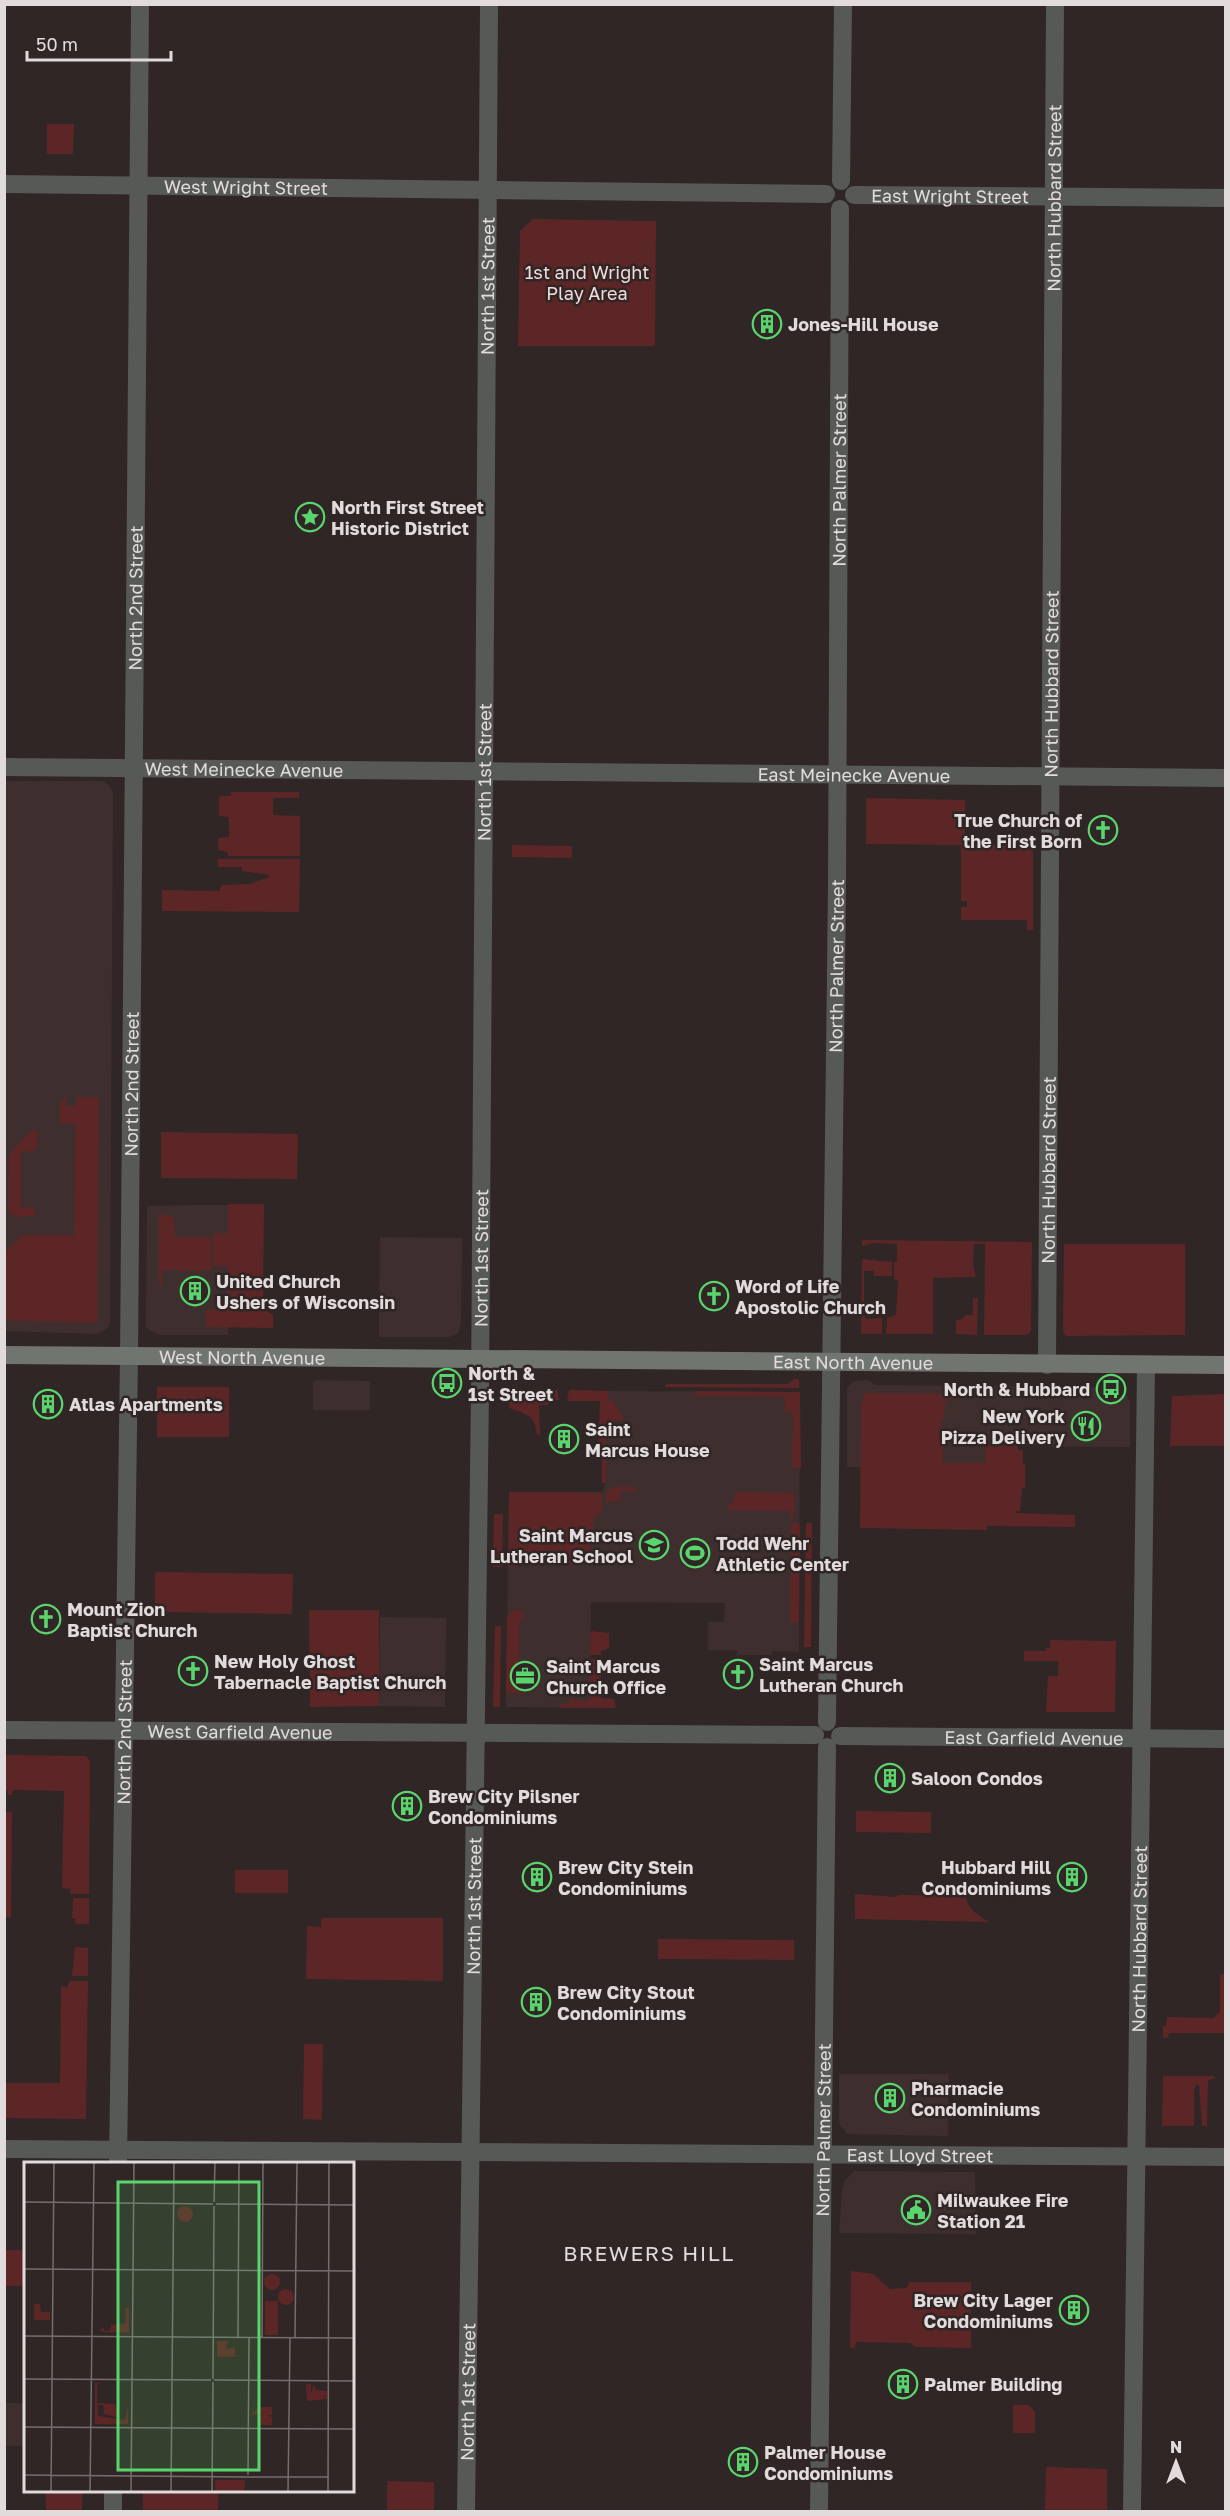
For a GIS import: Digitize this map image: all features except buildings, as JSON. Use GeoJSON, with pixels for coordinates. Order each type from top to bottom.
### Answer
{"type":"FeatureCollection","features":[{"type":"Feature","properties":{"kind":"main road","name":"West North Avenue"},"geometry":{"type":"LineString","coordinates":[[4,1355],[480,1359]]}},
{"type":"Feature","properties":{"kind":"main road","name":"East North Avenue"},"geometry":{"type":"LineString","coordinates":[[480,1359],[1226,1365]]}},
{"type":"Feature","properties":{"kind":"street","name":"North 2nd Street"},"geometry":{"type":"LineString","coordinates":[[118,2156],[129,1356],[140,4]]}},
{"type":"Feature","properties":{"kind":"street","name":"North 1st Street"},"geometry":{"type":"LineString","coordinates":[[466,2511],[480,1359],[489,4]]}},
{"type":"Feature","properties":{"kind":"street"},"geometry":{"type":"LineString","coordinates":[[843,4],[848,206],[840,209],[831,206],[826,194],[829,186],[847,188]]}},
{"type":"Feature","properties":{"kind":"street","name":"North Hubbard Street"},"geometry":{"type":"LineString","coordinates":[[1047,1365],[1056,4]]}},
{"type":"Feature","properties":{"kind":"street","name":"West Wright Street"},"geometry":{"type":"LineString","coordinates":[[4,184],[486,191]]}},
{"type":"Feature","properties":{"kind":"street","name":"East Wright Street"},"geometry":{"type":"LineString","coordinates":[[847,188],[1055,197],[1226,198]]}},
{"type":"Feature","properties":{"kind":"street"},"geometry":{"type":"LineString","coordinates":[[486,191],[826,194]]}},
{"type":"Feature","properties":{"kind":"street","name":"North Palmer Street"},"geometry":{"type":"LineString","coordinates":[[819,2511],[837,775],[840,209]]}},
{"type":"Feature","properties":{"kind":"street","name":"West Meinecke Avenue"},"geometry":{"type":"LineString","coordinates":[[4,767],[484,772]]}},
{"type":"Feature","properties":{"kind":"street","name":"East Meinecke Avenue"},"geometry":{"type":"LineString","coordinates":[[484,772],[1226,778]]}},
{"type":"Feature","properties":{"kind":"street","name":"North Hubbard Street"},"geometry":{"type":"LineString","coordinates":[[1132,2511],[1146,1366]]}},
{"type":"Feature","properties":{"kind":"street","name":"West Garfield Avenue"},"geometry":{"type":"LineString","coordinates":[[4,1730],[476,1732]]}},
{"type":"Feature","properties":{"kind":"street","name":"East Garfield Avenue"},"geometry":{"type":"LineString","coordinates":[[476,1732],[1226,1739]]}},
{"type":"Feature","properties":{"kind":"street","name":"East Lloyd Street"},"geometry":{"type":"LineString","coordinates":[[4,2148],[118,2156],[471,2151],[1226,2157]]}},
{"type":"Feature","properties":{"kind":"street"},"geometry":{"type":"LineString","coordinates":[[113,2492],[113,2511]]}},
{"type":"Feature","properties":{"kind":"shaded area"},"geometry":{"type":"Polygon","coordinates":[[[5,781],[103,781],[110,786],[113,794],[110,1322],[107,1329],[97,1334],[5,1331],[5,781]]]}},
{"type":"Feature","properties":{"kind":"shaded area"},"geometry":{"type":"Polygon","coordinates":[[[228,1205],[228,1335],[159,1335],[150,1331],[146,1326],[147,1206],[228,1205]]]}},
{"type":"Feature","properties":{"kind":"shaded area"},"geometry":{"type":"Polygon","coordinates":[[[380,1237],[462,1238],[461,1323],[458,1334],[449,1337],[379,1337],[380,1237]]]}},
{"type":"Feature","properties":{"kind":"shaded area"},"geometry":{"type":"Polygon","coordinates":[[[316,1380],[370,1381],[370,1410],[313,1410],[313,1383],[316,1380]]]}},
{"type":"Feature","properties":{"kind":"shaded area"},"geometry":{"type":"Polygon","coordinates":[[[869,1380],[875,1385],[1118,1387],[1123,1389],[1130,1401],[1130,1447],[988,1446],[987,1468],[847,1467],[847,1388],[854,1381],[869,1380]]]}},
{"type":"Feature","properties":{"kind":"shaded area","name":"Saint Marcus Lutheran School"},"geometry":{"type":"Polygon","coordinates":[[[606,1391],[800,1392],[799,1652],[773,1651],[772,1655],[737,1655],[737,1650],[708,1650],[708,1622],[724,1622],[725,1603],[591,1602],[590,1708],[506,1707],[509,1492],[602,1492],[606,1483],[606,1391]]]}},
{"type":"Feature","properties":{"kind":"shaded area"},"geometry":{"type":"Polygon","coordinates":[[[380,1617],[446,1618],[445,1707],[379,1706],[380,1617]]]}},
{"type":"Feature","properties":{"kind":"shaded area"},"geometry":{"type":"Polygon","coordinates":[[[839,2074],[949,2074],[948,2136],[847,2134],[839,2123],[839,2074]]]}},
{"type":"Feature","properties":{"kind":"shaded area"},"geometry":{"type":"Polygon","coordinates":[[[854,2171],[975,2172],[976,2234],[839,2233],[842,2191],[845,2180],[854,2171]]]}},
{"type":"Feature","properties":{"kind":"shaded area"},"geometry":{"type":"Polygon","coordinates":[[[5,2403],[24,2403],[24,2446],[5,2446],[5,2403]]]}},
{"type":"Feature","properties":{"kind":"green space"},"geometry":{"type":"Polygon","coordinates":[[[47,124],[74,124],[73,154],[47,154],[47,124]]]}},
{"type":"Feature","properties":{"kind":"green space","name":"1st and Wright Play Area"},"geometry":{"type":"Polygon","coordinates":[[[533,219],[656,221],[655,346],[518,346],[520,231],[533,219]]]}},
{"type":"Feature","properties":{"kind":"green space"},"geometry":{"type":"Polygon","coordinates":[[[231,792],[299,792],[299,798],[273,798],[273,815],[300,816],[300,856],[228,856],[227,852],[218,850],[218,838],[229,837],[229,817],[219,816],[219,796],[231,796],[231,792]]]}},
{"type":"Feature","properties":{"kind":"green space"},"geometry":{"type":"Polygon","coordinates":[[[866,798],[965,800],[965,845],[1033,846],[1033,930],[1027,930],[1027,920],[961,920],[961,907],[967,907],[967,901],[961,901],[961,845],[866,844],[866,798]]]}},
{"type":"Feature","properties":{"kind":"green space"},"geometry":{"type":"Polygon","coordinates":[[[512,845],[572,846],[572,858],[512,857],[512,845]]]}},
{"type":"Feature","properties":{"kind":"green space"},"geometry":{"type":"Polygon","coordinates":[[[218,859],[300,859],[299,912],[162,911],[162,890],[220,891],[221,885],[250,884],[269,877],[269,875],[242,871],[242,867],[218,867],[218,859]]]}},
{"type":"Feature","properties":{"kind":"green space"},"geometry":{"type":"Polygon","coordinates":[[[66,1097],[66,1106],[76,1106],[76,1097],[99,1097],[97,1323],[5,1320],[5,1252],[22,1235],[74,1235],[75,1124],[60,1123],[60,1103],[66,1097]]]}},
{"type":"Feature","properties":{"kind":"green space"},"geometry":{"type":"Polygon","coordinates":[[[35,1130],[38,1134],[37,1148],[33,1151],[21,1151],[21,1207],[34,1208],[36,1213],[33,1216],[16,1217],[8,1211],[9,1156],[31,1131],[35,1130]]]}},
{"type":"Feature","properties":{"kind":"green space"},"geometry":{"type":"Polygon","coordinates":[[[161,1132],[298,1134],[297,1179],[161,1178],[161,1132]]]}},
{"type":"Feature","properties":{"kind":"green space"},"geometry":{"type":"Polygon","coordinates":[[[228,1204],[264,1204],[263,1308],[273,1315],[273,1328],[206,1327],[206,1310],[227,1310],[228,1271],[226,1266],[213,1266],[213,1233],[228,1233],[228,1204]]]}},
{"type":"Feature","properties":{"kind":"green space"},"geometry":{"type":"Polygon","coordinates":[[[159,1214],[174,1217],[175,1237],[209,1237],[211,1239],[211,1271],[162,1270],[162,1285],[159,1285],[159,1214]]]}},
{"type":"Feature","properties":{"kind":"green space"},"geometry":{"type":"Polygon","coordinates":[[[862,1240],[1032,1242],[1031,1331],[1027,1335],[984,1335],[985,1244],[974,1244],[973,1264],[976,1277],[933,1278],[933,1334],[886,1334],[887,1318],[896,1315],[898,1281],[894,1279],[894,1262],[897,1262],[897,1244],[875,1243],[862,1246],[862,1240]]]}},
{"type":"Feature","properties":{"kind":"green space"},"geometry":{"type":"Polygon","coordinates":[[[1064,1244],[1185,1244],[1185,1335],[1066,1336],[1063,1332],[1064,1244]]]}},
{"type":"Feature","properties":{"kind":"green space"},"geometry":{"type":"Polygon","coordinates":[[[862,1259],[892,1262],[892,1276],[874,1276],[874,1271],[864,1271],[864,1315],[866,1319],[882,1318],[882,1334],[861,1334],[862,1259]]]}},
{"type":"Feature","properties":{"kind":"green space"},"geometry":{"type":"Polygon","coordinates":[[[973,1298],[978,1298],[977,1335],[956,1334],[956,1320],[966,1315],[973,1315],[973,1298]]]}},
{"type":"Feature","properties":{"kind":"green space"},"geometry":{"type":"Polygon","coordinates":[[[794,1379],[799,1379],[799,1388],[665,1387],[666,1384],[788,1384],[794,1379]]]}},
{"type":"Feature","properties":{"kind":"green space"},"geometry":{"type":"Polygon","coordinates":[[[157,1387],[229,1387],[229,1437],[157,1437],[157,1387]]]}},
{"type":"Feature","properties":{"kind":"green space"},"geometry":{"type":"Polygon","coordinates":[[[510,1390],[557,1390],[559,1400],[549,1400],[548,1405],[539,1405],[540,1435],[537,1435],[535,1424],[529,1417],[509,1408],[510,1390]]]}},
{"type":"Feature","properties":{"kind":"green space"},"geometry":{"type":"Polygon","coordinates":[[[569,1390],[608,1391],[608,1401],[611,1401],[611,1398],[624,1418],[622,1421],[606,1421],[606,1483],[602,1483],[602,1453],[598,1449],[600,1401],[567,1401],[569,1390]]]}},
{"type":"Feature","properties":{"kind":"green space"},"geometry":{"type":"Polygon","coordinates":[[[695,1391],[800,1392],[801,1468],[792,1468],[793,1412],[785,1412],[785,1397],[695,1396],[695,1391]]]}},
{"type":"Feature","properties":{"kind":"green space"},"geometry":{"type":"Polygon","coordinates":[[[864,1393],[958,1394],[958,1399],[945,1400],[940,1445],[943,1445],[943,1463],[985,1463],[985,1446],[1018,1446],[1018,1450],[1023,1450],[1025,1488],[1022,1488],[1020,1511],[1015,1511],[1015,1513],[1075,1515],[1075,1527],[987,1526],[987,1530],[860,1528],[861,1402],[863,1402],[864,1393]]]}},
{"type":"Feature","properties":{"kind":"green space"},"geometry":{"type":"Polygon","coordinates":[[[1225,1394],[1225,1446],[1170,1446],[1172,1396],[1225,1394]]]}},
{"type":"Feature","properties":{"kind":"green space"},"geometry":{"type":"Polygon","coordinates":[[[612,1487],[636,1487],[638,1491],[621,1491],[620,1501],[606,1502],[606,1493],[612,1487]]]}},
{"type":"Feature","properties":{"kind":"green space"},"geometry":{"type":"Polygon","coordinates":[[[509,1492],[602,1493],[602,1511],[593,1520],[590,1562],[583,1562],[582,1565],[541,1563],[541,1565],[515,1565],[515,1524],[514,1567],[508,1567],[509,1492]]]}},
{"type":"Feature","properties":{"kind":"green space"},"geometry":{"type":"Polygon","coordinates":[[[737,1492],[794,1493],[794,1518],[791,1518],[791,1511],[728,1510],[728,1504],[731,1504],[737,1492]]]}},
{"type":"Feature","properties":{"kind":"green space"},"geometry":{"type":"Polygon","coordinates":[[[494,1514],[503,1514],[502,1567],[493,1567],[494,1514]]]}},
{"type":"Feature","properties":{"kind":"green space"},"geometry":{"type":"Polygon","coordinates":[[[791,1523],[800,1523],[799,1622],[790,1622],[791,1523]]]}},
{"type":"Feature","properties":{"kind":"green space"},"geometry":{"type":"Polygon","coordinates":[[[806,1523],[812,1523],[811,1647],[804,1647],[806,1523]]]}},
{"type":"Feature","properties":{"kind":"green space"},"geometry":{"type":"Polygon","coordinates":[[[155,1572],[293,1574],[292,1614],[155,1612],[155,1572]]]}},
{"type":"Feature","properties":{"kind":"green space"},"geometry":{"type":"Polygon","coordinates":[[[309,1610],[379,1610],[379,1706],[310,1707],[309,1610]]]}},
{"type":"Feature","properties":{"kind":"green space"},"geometry":{"type":"Polygon","coordinates":[[[514,1610],[523,1611],[523,1621],[519,1622],[518,1688],[521,1688],[521,1693],[506,1693],[507,1616],[514,1610]]]}},
{"type":"Feature","properties":{"kind":"green space"},"geometry":{"type":"Polygon","coordinates":[[[495,1626],[501,1626],[500,1707],[493,1707],[495,1626]]]}},
{"type":"Feature","properties":{"kind":"green space"},"geometry":{"type":"Polygon","coordinates":[[[591,1631],[609,1633],[609,1648],[601,1651],[601,1655],[590,1655],[591,1631]]]}},
{"type":"Feature","properties":{"kind":"green space"},"geometry":{"type":"Polygon","coordinates":[[[1050,1640],[1116,1641],[1115,1712],[1046,1712],[1048,1676],[1058,1676],[1058,1661],[1024,1661],[1024,1651],[1046,1651],[1046,1648],[1050,1648],[1050,1640]]]}},
{"type":"Feature","properties":{"kind":"green space"},"geometry":{"type":"Polygon","coordinates":[[[590,1659],[601,1659],[601,1698],[614,1699],[616,1708],[560,1708],[560,1704],[569,1704],[569,1699],[586,1701],[590,1699],[590,1659]]]}},
{"type":"Feature","properties":{"kind":"green space"},"geometry":{"type":"Polygon","coordinates":[[[5,1755],[86,1756],[90,1761],[89,1894],[70,1894],[70,1889],[62,1888],[64,1791],[13,1790],[12,1795],[8,1795],[8,1791],[5,1791],[5,1755]]]}},
{"type":"Feature","properties":{"kind":"green space"},"geometry":{"type":"Polygon","coordinates":[[[856,1811],[931,1812],[931,1833],[856,1832],[856,1811]]]}},
{"type":"Feature","properties":{"kind":"green space"},"geometry":{"type":"Polygon","coordinates":[[[5,1812],[12,1812],[11,1917],[5,1917],[5,1812]]]}},
{"type":"Feature","properties":{"kind":"green space"},"geometry":{"type":"Polygon","coordinates":[[[235,1870],[288,1870],[288,1893],[235,1893],[235,1870]]]}},
{"type":"Feature","properties":{"kind":"green space"},"geometry":{"type":"Polygon","coordinates":[[[855,1894],[896,1897],[898,1895],[966,1896],[971,1908],[989,1922],[855,1919],[855,1894]]]}},
{"type":"Feature","properties":{"kind":"green space"},"geometry":{"type":"Polygon","coordinates":[[[73,1898],[89,1898],[89,1924],[75,1924],[75,1918],[72,1918],[73,1898]]]}},
{"type":"Feature","properties":{"kind":"green space"},"geometry":{"type":"Polygon","coordinates":[[[321,1918],[443,1918],[443,1981],[306,1979],[307,1926],[321,1927],[321,1918]]]}},
{"type":"Feature","properties":{"kind":"green space"},"geometry":{"type":"Polygon","coordinates":[[[658,1939],[794,1940],[794,1960],[658,1959],[658,1939]]]}},
{"type":"Feature","properties":{"kind":"green space"},"geometry":{"type":"Polygon","coordinates":[[[75,1947],[88,1948],[88,1976],[72,1976],[75,1947]]]}},
{"type":"Feature","properties":{"kind":"green space"},"geometry":{"type":"Polygon","coordinates":[[[1224,1974],[1225,2033],[1169,2033],[1168,2038],[1163,2038],[1163,2026],[1166,2026],[1167,2017],[1214,2018],[1220,2011],[1220,1975],[1224,1974]]]}},
{"type":"Feature","properties":{"kind":"green space"},"geometry":{"type":"Polygon","coordinates":[[[69,1981],[88,1981],[86,2119],[5,2118],[5,2083],[60,2083],[61,1986],[68,1987],[69,1981]]]}},
{"type":"Feature","properties":{"kind":"green space"},"geometry":{"type":"Polygon","coordinates":[[[304,2044],[323,2044],[322,2120],[303,2119],[304,2044]]]}},
{"type":"Feature","properties":{"kind":"green space"},"geometry":{"type":"Polygon","coordinates":[[[1163,2076],[1213,2076],[1217,2078],[1208,2080],[1207,2126],[1202,2126],[1199,2085],[1195,2086],[1194,2091],[1194,2126],[1162,2126],[1163,2076]]]}},
{"type":"Feature","properties":{"kind":"green space"},"geometry":{"type":"Polygon","coordinates":[[[4,2250],[24,2250],[24,2286],[5,2286],[4,2250]]]}},
{"type":"Feature","properties":{"kind":"green space"},"geometry":{"type":"Polygon","coordinates":[[[851,2271],[873,2274],[890,2289],[907,2288],[909,2282],[971,2282],[971,2348],[915,2347],[910,2343],[856,2342],[855,2348],[850,2348],[851,2271]]]}},
{"type":"Feature","properties":{"kind":"green space"},"geometry":{"type":"Polygon","coordinates":[[[1013,2405],[1029,2405],[1035,2412],[1035,2433],[1013,2433],[1013,2405]]]}},
{"type":"Feature","properties":{"kind":"green space"},"geometry":{"type":"Polygon","coordinates":[[[1046,2467],[1107,2469],[1107,2511],[1045,2511],[1046,2467]]]}},
{"type":"Feature","properties":{"kind":"green space"},"geometry":{"type":"Polygon","coordinates":[[[387,2481],[434,2482],[434,2511],[387,2511],[387,2481]]]}},
{"type":"Feature","properties":{"kind":"green space"},"geometry":{"type":"Polygon","coordinates":[[[46,2492],[82,2492],[82,2511],[46,2511],[46,2492]]]}},
{"type":"Feature","properties":{"kind":"green space"},"geometry":{"type":"Polygon","coordinates":[[[143,2492],[218,2492],[218,2511],[143,2511],[143,2492]]]}},
{"type":"Feature","properties":{"kind":"place","name":"Jones-Hill House"},"geometry":{"type":"Point","coordinates":[767,324]}},
{"type":"Feature","properties":{"kind":"place","name":"North First Street Historic District"},"geometry":{"type":"Point","coordinates":[310,517]}},
{"type":"Feature","properties":{"kind":"place","name":"True Church of the First Born"},"geometry":{"type":"Point","coordinates":[1103,830]}},
{"type":"Feature","properties":{"kind":"place","name":"United Church Ushers of Wisconsin"},"geometry":{"type":"Point","coordinates":[195,1291]}},
{"type":"Feature","properties":{"kind":"place","name":"Word of Life Apostolic Church"},"geometry":{"type":"Point","coordinates":[714,1296]}},
{"type":"Feature","properties":{"kind":"place","name":"North & 1st Street"},"geometry":{"type":"Point","coordinates":[447,1383]}},
{"type":"Feature","properties":{"kind":"place","name":"North & Hubbard"},"geometry":{"type":"Point","coordinates":[1111,1389]}},
{"type":"Feature","properties":{"kind":"place","name":"Atlas Apartments"},"geometry":{"type":"Point","coordinates":[48,1404]}},
{"type":"Feature","properties":{"kind":"place","name":"New York Pizza Delivery"},"geometry":{"type":"Point","coordinates":[1086,1426]}},
{"type":"Feature","properties":{"kind":"place","name":"Saint Marcus House"},"geometry":{"type":"Point","coordinates":[564,1439]}},
{"type":"Feature","properties":{"kind":"place","name":"Saint Marcus Lutheran School"},"geometry":{"type":"Point","coordinates":[654,1545]}},
{"type":"Feature","properties":{"kind":"place","name":"Todd Wehr Athletic Center"},"geometry":{"type":"Point","coordinates":[695,1553]}},
{"type":"Feature","properties":{"kind":"place","name":"Mount Zion Baptist Church"},"geometry":{"type":"Point","coordinates":[46,1619]}},
{"type":"Feature","properties":{"kind":"place","name":"New Holy Ghost Tabernacle Baptist Church"},"geometry":{"type":"Point","coordinates":[193,1671]}},
{"type":"Feature","properties":{"kind":"place","name":"Saint Marcus Lutheran Church"},"geometry":{"type":"Point","coordinates":[738,1674]}},
{"type":"Feature","properties":{"kind":"place","name":"Saint Marcus Church Office"},"geometry":{"type":"Point","coordinates":[525,1676]}},
{"type":"Feature","properties":{"kind":"place","name":"Saloon Condos"},"geometry":{"type":"Point","coordinates":[890,1778]}},
{"type":"Feature","properties":{"kind":"place","name":"Brew City Pilsner Condominiums"},"geometry":{"type":"Point","coordinates":[407,1806]}},
{"type":"Feature","properties":{"kind":"place","name":"Brew City Stein Condominiums"},"geometry":{"type":"Point","coordinates":[537,1877]}},
{"type":"Feature","properties":{"kind":"place","name":"Hubbard Hill Condominiums"},"geometry":{"type":"Point","coordinates":[1072,1877]}},
{"type":"Feature","properties":{"kind":"place","name":"Brew City Stout Condominiums"},"geometry":{"type":"Point","coordinates":[536,2002]}},
{"type":"Feature","properties":{"kind":"place","name":"Pharmacie Condominiums"},"geometry":{"type":"Point","coordinates":[890,2098]}},
{"type":"Feature","properties":{"kind":"place","name":"Milwaukee Fire Station 21"},"geometry":{"type":"Point","coordinates":[916,2210]}},
{"type":"Feature","properties":{"kind":"place","name":"Brew City Lager Condominiums"},"geometry":{"type":"Point","coordinates":[1074,2310]}},
{"type":"Feature","properties":{"kind":"place","name":"Palmer Building"},"geometry":{"type":"Point","coordinates":[903,2384]}},
{"type":"Feature","properties":{"kind":"place","name":"Palmer House Condominiums"},"geometry":{"type":"Point","coordinates":[743,2462]}},
{"type":"Feature","properties":{"kind":"district","name":"BREWERS HILL"},"geometry":{"type":"Point","coordinates":[649,2253]}}]}
